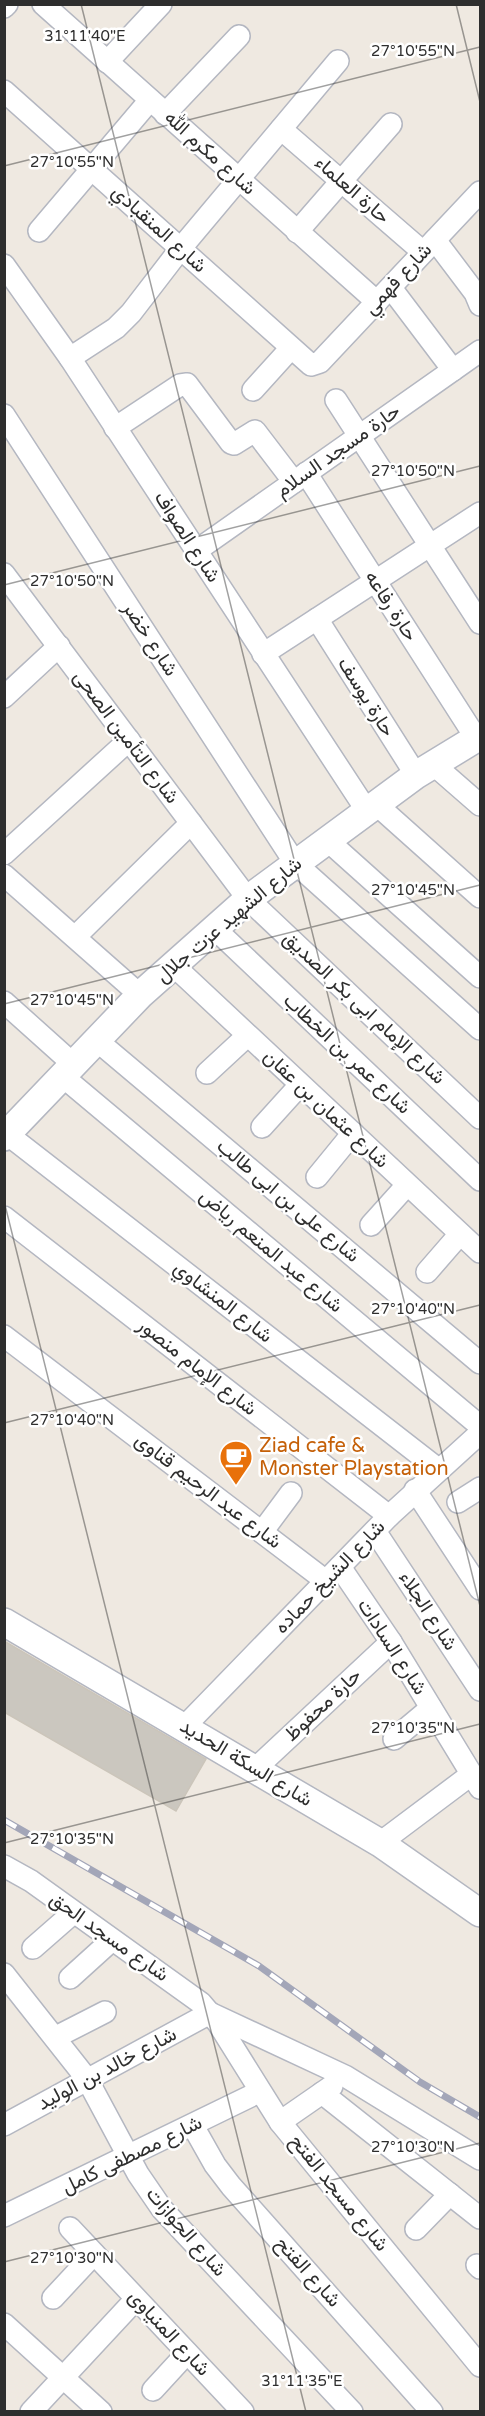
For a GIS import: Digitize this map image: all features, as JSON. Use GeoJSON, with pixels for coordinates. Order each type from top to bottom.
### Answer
{"type":"FeatureCollection","features":[{"type":"Feature","properties":{"kind":"street","name":"شارع مكرم الله"},"geometry":{"type":"LineString","coordinates":[[43,4],[297,231],[384,295],[453,370]]}},
{"type":"Feature","properties":{"kind":"street"},"geometry":{"type":"LineString","coordinates":[[107,62],[161,4]]}},
{"type":"Feature","properties":{"kind":"street"},"geometry":{"type":"LineString","coordinates":[[165,114],[239,36]]}},
{"type":"Feature","properties":{"kind":"street"},"geometry":{"type":"LineString","coordinates":[[70,358],[124,321],[181,248],[338,61]]}},
{"type":"Feature","properties":{"kind":"street","name":"شارع المنقبادي"},"geometry":{"type":"LineString","coordinates":[[4,91],[291,348],[308,363],[314,365]]}},
{"type":"Feature","properties":{"kind":"street"},"geometry":{"type":"LineString","coordinates":[[39,231],[150,100]]}},
{"type":"Feature","properties":{"kind":"street"},"geometry":{"type":"LineString","coordinates":[[297,231],[391,124]]}},
{"type":"Feature","properties":{"kind":"street","name":"حارة العلماء"},"geometry":{"type":"LineString","coordinates":[[281,129],[341,181],[429,246]]}},
{"type":"Feature","properties":{"kind":"street","name":"شارع فهمي"},"geometry":{"type":"LineString","coordinates":[[314,365],[320,362],[480,192]]}},
{"type":"Feature","properties":{"kind":"street"},"geometry":{"type":"LineString","coordinates":[[429,246],[475,293],[480,305]]}},
{"type":"Feature","properties":{"kind":"street","name":"شارع الصواف"},"geometry":{"type":"LineString","coordinates":[[4,265],[70,358],[263,654],[372,808],[480,897]]}},
{"type":"Feature","properties":{"kind":"street"},"geometry":{"type":"LineString","coordinates":[[253,390],[291,348]]}},
{"type":"Feature","properties":{"kind":"street","name":"حارة مسجد السلام"},"geometry":{"type":"LineString","coordinates":[[196,551],[480,351]]}},
{"type":"Feature","properties":{"kind":"street","name":"حارة رفاعه"},"geometry":{"type":"LineString","coordinates":[[115,428],[180,385],[187,384],[231,443],[234,444],[255,430],[300,478],[375,581],[478,737]]}},
{"type":"Feature","properties":{"kind":"street"},"geometry":{"type":"LineString","coordinates":[[336,399],[480,623]]}},
{"type":"Feature","properties":{"kind":"street","name":"شارع خضر"},"geometry":{"type":"LineString","coordinates":[[4,415],[296,863],[480,1029]]}},
{"type":"Feature","properties":{"kind":"street"},"geometry":{"type":"LineString","coordinates":[[263,654],[480,513]]}},
{"type":"Feature","properties":{"kind":"street","name":"شارع التأمين الصحى"},"geometry":{"type":"LineString","coordinates":[[4,574],[248,899]]}},
{"type":"Feature","properties":{"kind":"street","name":"حارة يوسف"},"geometry":{"type":"LineString","coordinates":[[317,619],[424,770],[480,806]]}},
{"type":"Feature","properties":{"kind":"street"},"geometry":{"type":"LineString","coordinates":[[4,697],[59,646]]}},
{"type":"Feature","properties":{"kind":"street","name":"شارع الشهيد عزت جلال"},"geometry":{"type":"LineString","coordinates":[[7,1131],[140,995],[248,899],[424,770],[478,737]]}},
{"type":"Feature","properties":{"kind":"street"},"geometry":{"type":"LineString","coordinates":[[4,854],[129,740]]}},
{"type":"Feature","properties":{"kind":"street"},"geometry":{"type":"LineString","coordinates":[[75,937],[191,823]]}},
{"type":"Feature","properties":{"kind":"street"},"geometry":{"type":"LineString","coordinates":[[327,840],[480,977]]}},
{"type":"Feature","properties":{"kind":"street"},"geometry":{"type":"LineString","coordinates":[[4,875],[140,995]]}},
{"type":"Feature","properties":{"kind":"street","name":"شارع الإمام ابى بكر الصديق"},"geometry":{"type":"LineString","coordinates":[[248,899],[480,1118]]}},
{"type":"Feature","properties":{"kind":"street","name":"شارع عمر بن الخطاب"},"geometry":{"type":"LineString","coordinates":[[214,928],[480,1180]]}},
{"type":"Feature","properties":{"kind":"street","name":"شارع عثمان بن عفان"},"geometry":{"type":"LineString","coordinates":[[173,965],[480,1252]]}},
{"type":"Feature","properties":{"kind":"street","name":"شارع عبد المنعم رياض"},"geometry":{"type":"LineString","coordinates":[[4,1002],[66,1069],[478,1438]]}},
{"type":"Feature","properties":{"kind":"street"},"geometry":{"type":"LineString","coordinates":[[207,1073],[247,1036]]}},
{"type":"Feature","properties":{"kind":"street","name":"شارع على بن ابى طالب"},"geometry":{"type":"LineString","coordinates":[[95,1039],[480,1362]]}},
{"type":"Feature","properties":{"kind":"street"},"geometry":{"type":"LineString","coordinates":[[262,1127],[300,1085]]}},
{"type":"Feature","properties":{"kind":"street","name":"شارع المنشاوي"},"geometry":{"type":"LineString","coordinates":[[7,1131],[438,1469]]}},
{"type":"Feature","properties":{"kind":"street"},"geometry":{"type":"LineString","coordinates":[[317,1177],[353,1133]]}},
{"type":"Feature","properties":{"kind":"street"},"geometry":{"type":"LineString","coordinates":[[370,1225],[407,1185]]}},
{"type":"Feature","properties":{"kind":"street","name":"شارع الإمام منصور"},"geometry":{"type":"LineString","coordinates":[[4,1217],[382,1524]]}},
{"type":"Feature","properties":{"kind":"street"},"geometry":{"type":"LineString","coordinates":[[427,1272],[460,1234]]}},
{"type":"Feature","properties":{"kind":"street","name":"شارع عبد الرحيم قناوى"},"geometry":{"type":"LineString","coordinates":[[4,1336],[262,1532],[333,1574]]}},
{"type":"Feature","properties":{"kind":"street","name":"شارع الشيخ حماده"},"geometry":{"type":"LineString","coordinates":[[185,1726],[415,1490],[478,1438]]}},
{"type":"Feature","properties":{"kind":"street"},"geometry":{"type":"LineString","coordinates":[[458,1502],[480,1488]]}},
{"type":"Feature","properties":{"kind":"street"},"geometry":{"type":"LineString","coordinates":[[415,1490],[480,1588]]}},
{"type":"Feature","properties":{"kind":"street"},"geometry":{"type":"LineString","coordinates":[[262,1532],[291,1493]]}},
{"type":"Feature","properties":{"kind":"street","name":"شارع الجلاء"},"geometry":{"type":"LineString","coordinates":[[382,1524],[480,1690]]}},
{"type":"Feature","properties":{"kind":"street","name":"شارع السادات"},"geometry":{"type":"LineString","coordinates":[[333,1574],[391,1642],[476,1781]]}},
{"type":"Feature","properties":{"kind":"street","name":"شارع السكة الحديد"},"geometry":{"type":"LineString","coordinates":[[4,1622],[185,1726],[380,1843],[480,1913]]}},
{"type":"Feature","properties":{"kind":"street","name":"حارة محفوظ"},"geometry":{"type":"LineString","coordinates":[[256,1768],[391,1642]]}},
{"type":"Feature","properties":{"kind":"street"},"geometry":{"type":"LineString","coordinates":[[394,1739],[431,1708]]}},
{"type":"Feature","properties":{"kind":"street"},"geometry":{"type":"LineString","coordinates":[[380,1843],[476,1781]]}},
{"type":"Feature","properties":{"kind":"street","name":"شارع مسجد الحق"},"geometry":{"type":"LineString","coordinates":[[4,1866],[31,1881],[73,1913],[189,1993],[210,2013]]}},
{"type":"Feature","properties":{"kind":"street"},"geometry":{"type":"LineString","coordinates":[[33,1948],[73,1913]]}},
{"type":"Feature","properties":{"kind":"street"},"geometry":{"type":"LineString","coordinates":[[70,1978],[112,1940]]}},
{"type":"Feature","properties":{"kind":"street","name":"شارع الجوازات"},"geometry":{"type":"LineString","coordinates":[[4,1974],[87,2079],[129,2158],[150,2192],[176,2225],[352,2412]]}},
{"type":"Feature","properties":{"kind":"street"},"geometry":{"type":"LineString","coordinates":[[56,2037],[105,2012]]}},
{"type":"Feature","properties":{"kind":"street"},"geometry":{"type":"LineString","coordinates":[[210,2013],[345,2076],[480,2159]]}},
{"type":"Feature","properties":{"kind":"street","name":"شارع خالد بن الوليد"},"geometry":{"type":"LineString","coordinates":[[6,2120],[210,2013]]}},
{"type":"Feature","properties":{"kind":"street","name":"شارع مسجد الفتح"},"geometry":{"type":"LineString","coordinates":[[210,2013],[280,2122],[480,2366]]}},
{"type":"Feature","properties":{"kind":"street"},"geometry":{"type":"LineString","coordinates":[[280,2122],[345,2076]]}},
{"type":"Feature","properties":{"kind":"street","name":"شارع مصطفى كامل"},"geometry":{"type":"LineString","coordinates":[[4,2216],[129,2158],[259,2092]]}},
{"type":"Feature","properties":{"kind":"street"},"geometry":{"type":"LineString","coordinates":[[322,2093],[480,2218]]}},
{"type":"Feature","properties":{"kind":"street","name":"شارع الفتح"},"geometry":{"type":"LineString","coordinates":[[193,2126],[211,2159],[231,2186],[432,2412]]}},
{"type":"Feature","properties":{"kind":"street"},"geometry":{"type":"LineString","coordinates":[[416,2229],[450,2194]]}},
{"type":"Feature","properties":{"kind":"street","name":"شارع المنياوى"},"geometry":{"type":"LineString","coordinates":[[70,2228],[243,2412]]}},
{"type":"Feature","properties":{"kind":"street"},"geometry":{"type":"LineString","coordinates":[[53,2298],[94,2254]]}},
{"type":"Feature","properties":{"kind":"street"},"geometry":{"type":"LineString","coordinates":[[31,2412],[136,2299]]}},
{"type":"Feature","properties":{"kind":"street"},"geometry":{"type":"LineString","coordinates":[[4,2324],[101,2412]]}},
{"type":"Feature","properties":{"kind":"street"},"geometry":{"type":"LineString","coordinates":[[153,2390],[188,2353]]}},
{"type":"Feature","properties":{"kind":"building"},"geometry":{"type":"Polygon","coordinates":[[[4,1641],[206,1759],[176,1811],[4,1712],[4,1641]]]}},
{"type":"Feature","properties":{"kind":"railway"},"geometry":{"type":"LineString","coordinates":[[4,1820],[259,1966],[420,2082],[480,2117]]}},
{"type":"Feature","properties":{"kind":"place","name":"Ziad cafe & Monster Playstation"},"geometry":{"type":"Point","coordinates":[236,1486]}}]}
